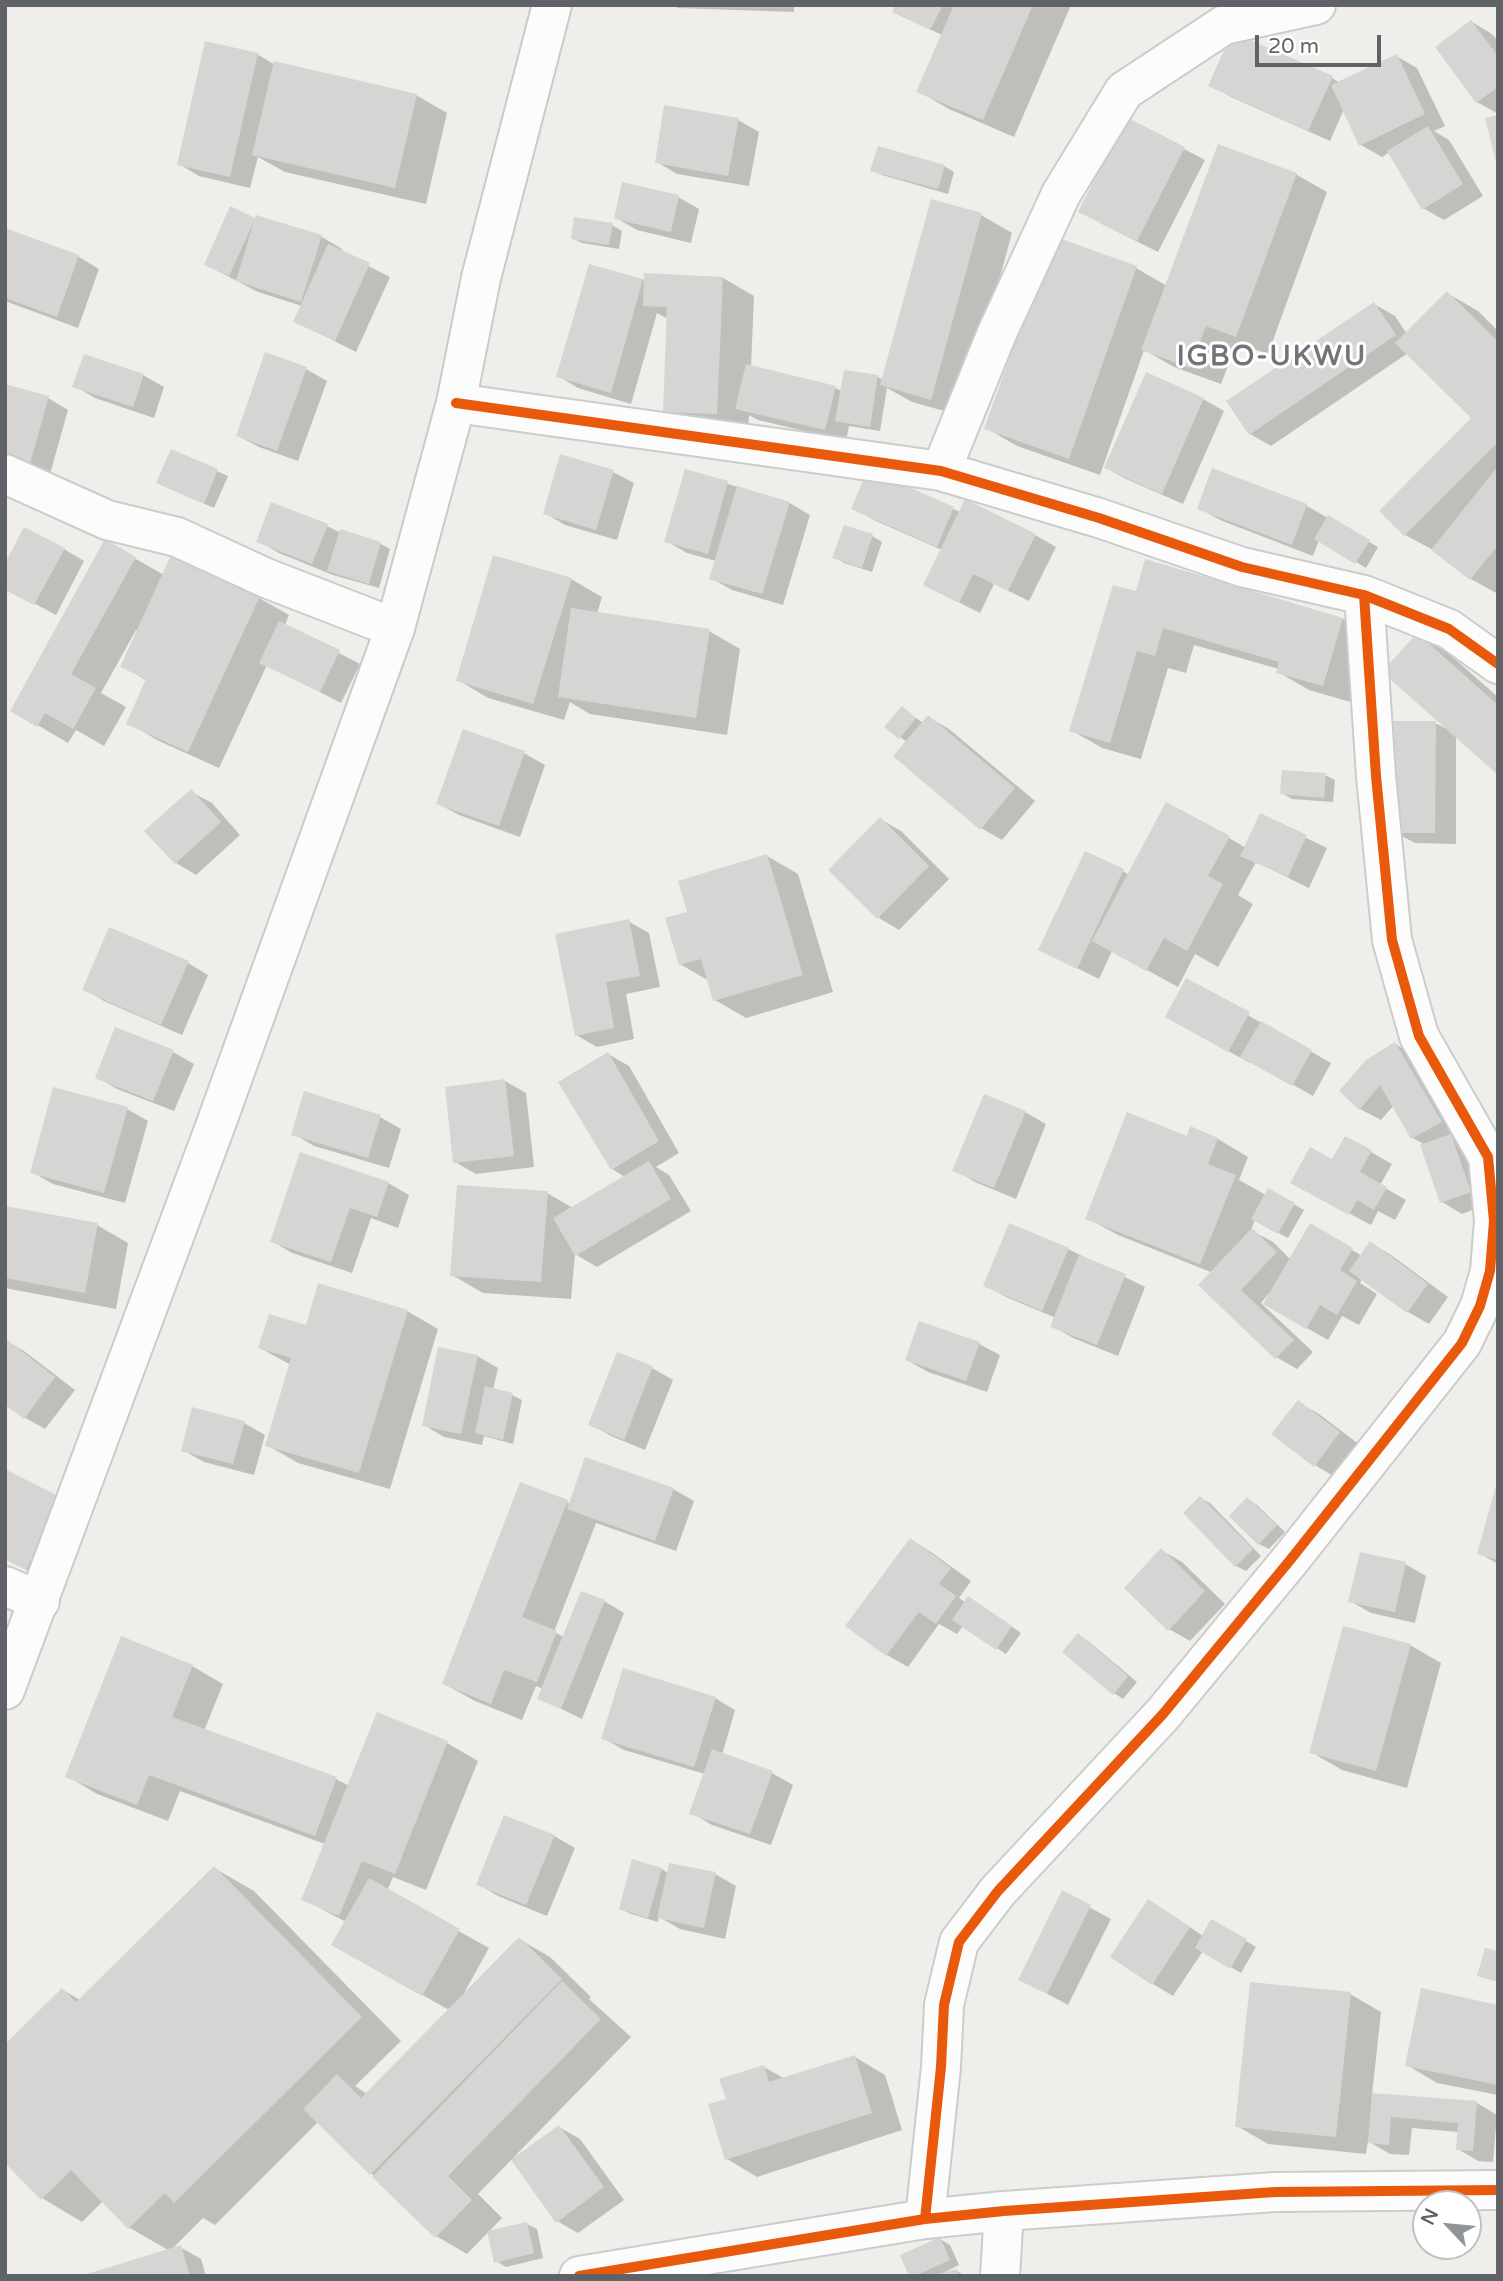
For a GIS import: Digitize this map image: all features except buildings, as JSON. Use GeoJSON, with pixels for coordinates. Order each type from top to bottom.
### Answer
{"type":"FeatureCollection","features":[{"type":"Feature","properties":{"kind":"street"},"geometry":{"type":"LineString","coordinates":[[5,1690],[221,1111],[395,628],[456,403],[481,278],[552,5]]}},
{"type":"Feature","properties":{"kind":"street"},"geometry":{"type":"LineString","coordinates":[[941,471],[997,333],[1060,194],[1124,91],[1224,25],[1316,5]]}},
{"type":"Feature","properties":{"kind":"street"},"geometry":{"type":"LineString","coordinates":[[456,403],[941,471],[1100,518],[1242,567],[1364,595],[1449,629],[1498,664]]}},
{"type":"Feature","properties":{"kind":"street"},"geometry":{"type":"LineString","coordinates":[[5,474],[107,520],[177,537],[266,578],[395,628]]}},
{"type":"Feature","properties":{"kind":"street"},"geometry":{"type":"LineString","coordinates":[[925,2220],[941,2067],[944,2005],[960,1942],[998,1891],[1163,1714],[1291,1559],[1462,1343],[1484,1295],[1490,1271],[1494,1221],[1488,1157],[1419,1036],[1392,940],[1376,776],[1364,595]]}},
{"type":"Feature","properties":{"kind":"street"},"geometry":{"type":"LineString","coordinates":[[5,1586],[40,1601]]}},
{"type":"Feature","properties":{"kind":"street"},"geometry":{"type":"LineString","coordinates":[[579,2276],[925,2220],[1004,2211],[1275,2192],[1498,2190]]}},
{"type":"Feature","properties":{"kind":"street"},"geometry":{"type":"LineString","coordinates":[[1000,2276],[1004,2211]]}},
{"type":"Feature","properties":{"kind":"cycle path"},"geometry":{"type":"LineString","coordinates":[[456,403],[941,471],[1099,518],[1242,567],[1364,595],[1449,629],[1498,664]]}},
{"type":"Feature","properties":{"kind":"cycle path"},"geometry":{"type":"LineString","coordinates":[[925,2219],[941,2067],[944,2005],[959,1942],[998,1891],[1163,1714],[1291,1559],[1462,1343],[1480,1306],[1490,1271],[1494,1221],[1488,1157],[1419,1036],[1392,940],[1376,776],[1364,595]]}},
{"type":"Feature","properties":{"kind":"cycle path"},"geometry":{"type":"LineString","coordinates":[[579,2276],[925,2219],[1004,2211],[1275,2192],[1498,2190]]}},
{"type":"Feature","properties":{"kind":"district","name":"IGBO-UKWU"},"geometry":{"type":"Point","coordinates":[1272,358]}}]}
